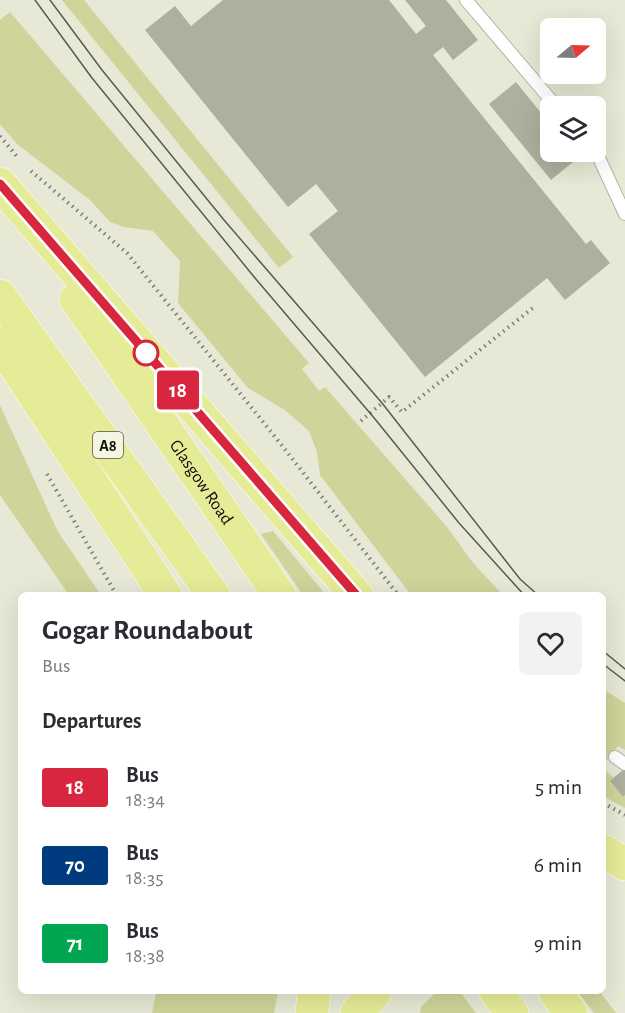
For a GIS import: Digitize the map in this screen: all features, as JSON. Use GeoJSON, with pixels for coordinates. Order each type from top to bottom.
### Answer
{"type":"FeatureCollection","features":[{"type":"Feature","properties":{"kind":"main road"},"geometry":{"type":"LineString","coordinates":[[0,184],[354,592]]}},
{"type":"Feature","properties":{"kind":"main road","name":"Glasgow Road"},"geometry":{"type":"LineString","coordinates":[[0,189],[277,592]]}},
{"type":"Feature","properties":{"kind":"main road","name":"A8"},"geometry":{"type":"LineString","coordinates":[[0,296],[211,592]]}},
{"type":"Feature","properties":{"kind":"main road"},"geometry":{"type":"LineString","coordinates":[[0,343],[163,592]]}},
{"type":"Feature","properties":{"kind":"main road"},"geometry":{"type":"LineString","coordinates":[[312,1013],[314,994]]}},
{"type":"Feature","properties":{"kind":"main road"},"geometry":{"type":"LineString","coordinates":[[357,1013],[373,994]]}},
{"type":"Feature","properties":{"kind":"main road"},"geometry":{"type":"LineString","coordinates":[[498,994],[512,1013]]}},
{"type":"Feature","properties":{"kind":"main road"},"geometry":{"type":"LineString","coordinates":[[557,994],[571,1013]]}},
{"type":"Feature","properties":{"kind":"lane"},"geometry":{"type":"LineString","coordinates":[[466,0],[548,96]]}},
{"type":"Feature","properties":{"kind":"lane"},"geometry":{"type":"LineString","coordinates":[[601,162],[625,214]]}},
{"type":"Feature","properties":{"kind":"path"},"geometry":{"type":"LineString","coordinates":[[0,136],[24,164],[127,253],[396,592]]}},
{"type":"Feature","properties":{"kind":"path"},"geometry":{"type":"LineString","coordinates":[[361,421],[389,397],[402,412],[534,307]]}},
{"type":"Feature","properties":{"kind":"path"},"geometry":{"type":"LineString","coordinates":[[44,468],[115,592]]}},
{"type":"Feature","properties":{"kind":"path"},"geometry":{"type":"LineString","coordinates":[[606,805],[625,815]]}},
{"type":"Feature","properties":{"kind":"green space"},"geometry":{"type":"Polygon","coordinates":[[[62,0],[84,0],[293,257],[279,268],[62,0]]]}},
{"type":"Feature","properties":{"kind":"green space"},"geometry":{"type":"Polygon","coordinates":[[[10,12],[309,363],[302,369],[319,391],[325,387],[447,527],[473,563],[500,592],[409,592],[320,475],[317,452],[309,431],[285,410],[248,388],[178,303],[180,261],[153,231],[124,227],[110,222],[90,200],[17,144],[0,124],[0,20],[10,12]]]}},
{"type":"Feature","properties":{"kind":"green space"},"geometry":{"type":"Polygon","coordinates":[[[0,405],[58,532],[99,592],[67,592],[0,495],[0,405]]]}},
{"type":"Feature","properties":{"kind":"green space"},"geometry":{"type":"Polygon","coordinates":[[[273,531],[324,592],[301,592],[261,534],[273,531]]]}},
{"type":"Feature","properties":{"kind":"green space"},"geometry":{"type":"Polygon","coordinates":[[[606,691],[625,703],[625,750],[618,746],[606,761],[606,691]]]}},
{"type":"Feature","properties":{"kind":"green space"},"geometry":{"type":"Polygon","coordinates":[[[606,771],[614,778],[610,782],[623,796],[625,795],[625,808],[606,798],[606,771]]]}},
{"type":"Feature","properties":{"kind":"green space"},"geometry":{"type":"Polygon","coordinates":[[[156,994],[278,994],[274,1013],[152,1013],[156,994]]]}},
{"type":"Feature","properties":{"kind":"green space"},"geometry":{"type":"Polygon","coordinates":[[[434,994],[462,994],[476,1013],[420,1013],[421,1007],[434,994]]]}},
{"type":"Feature","properties":{"kind":"green space"},"geometry":{"type":"Polygon","coordinates":[[[580,994],[602,994],[616,1013],[594,1013],[580,994]]]}},
{"type":"Feature","properties":{"kind":"building"},"geometry":{"type":"Polygon","coordinates":[[[223,0],[389,0],[416,34],[426,26],[405,0],[446,0],[478,40],[453,60],[443,47],[433,55],[586,244],[591,240],[610,263],[565,300],[547,278],[425,377],[309,234],[338,211],[316,184],[288,207],[145,30],[175,6],[191,26],[223,0]]]}},
{"type":"Feature","properties":{"kind":"building"},"geometry":{"type":"Polygon","coordinates":[[[516,82],[540,112],[540,162],[573,162],[551,180],[489,104],[516,82]]]}},
{"type":"Feature","properties":{"kind":"building"},"geometry":{"type":"Polygon","coordinates":[[[625,768],[625,795],[623,797],[610,781],[625,768]]]}},
{"type":"Feature","properties":{"kind":"tram line"},"geometry":{"type":"LineString","coordinates":[[35,0],[92,78],[255,278],[375,419],[459,523],[521,592]]}},
{"type":"Feature","properties":{"kind":"tram line"},"geometry":{"type":"LineString","coordinates":[[50,0],[102,70],[224,220],[382,403],[520,579],[535,592]]}},
{"type":"Feature","properties":{"kind":"tram line"},"geometry":{"type":"LineString","coordinates":[[606,653],[625,669]]}},
{"type":"Feature","properties":{"kind":"tram line"},"geometry":{"type":"LineString","coordinates":[[606,666],[625,681]]}},
{"type":"Feature","properties":{"kind":"bus line","name":"18"},"geometry":{"type":"LineString","coordinates":[[0,184],[354,592]]}}]}
